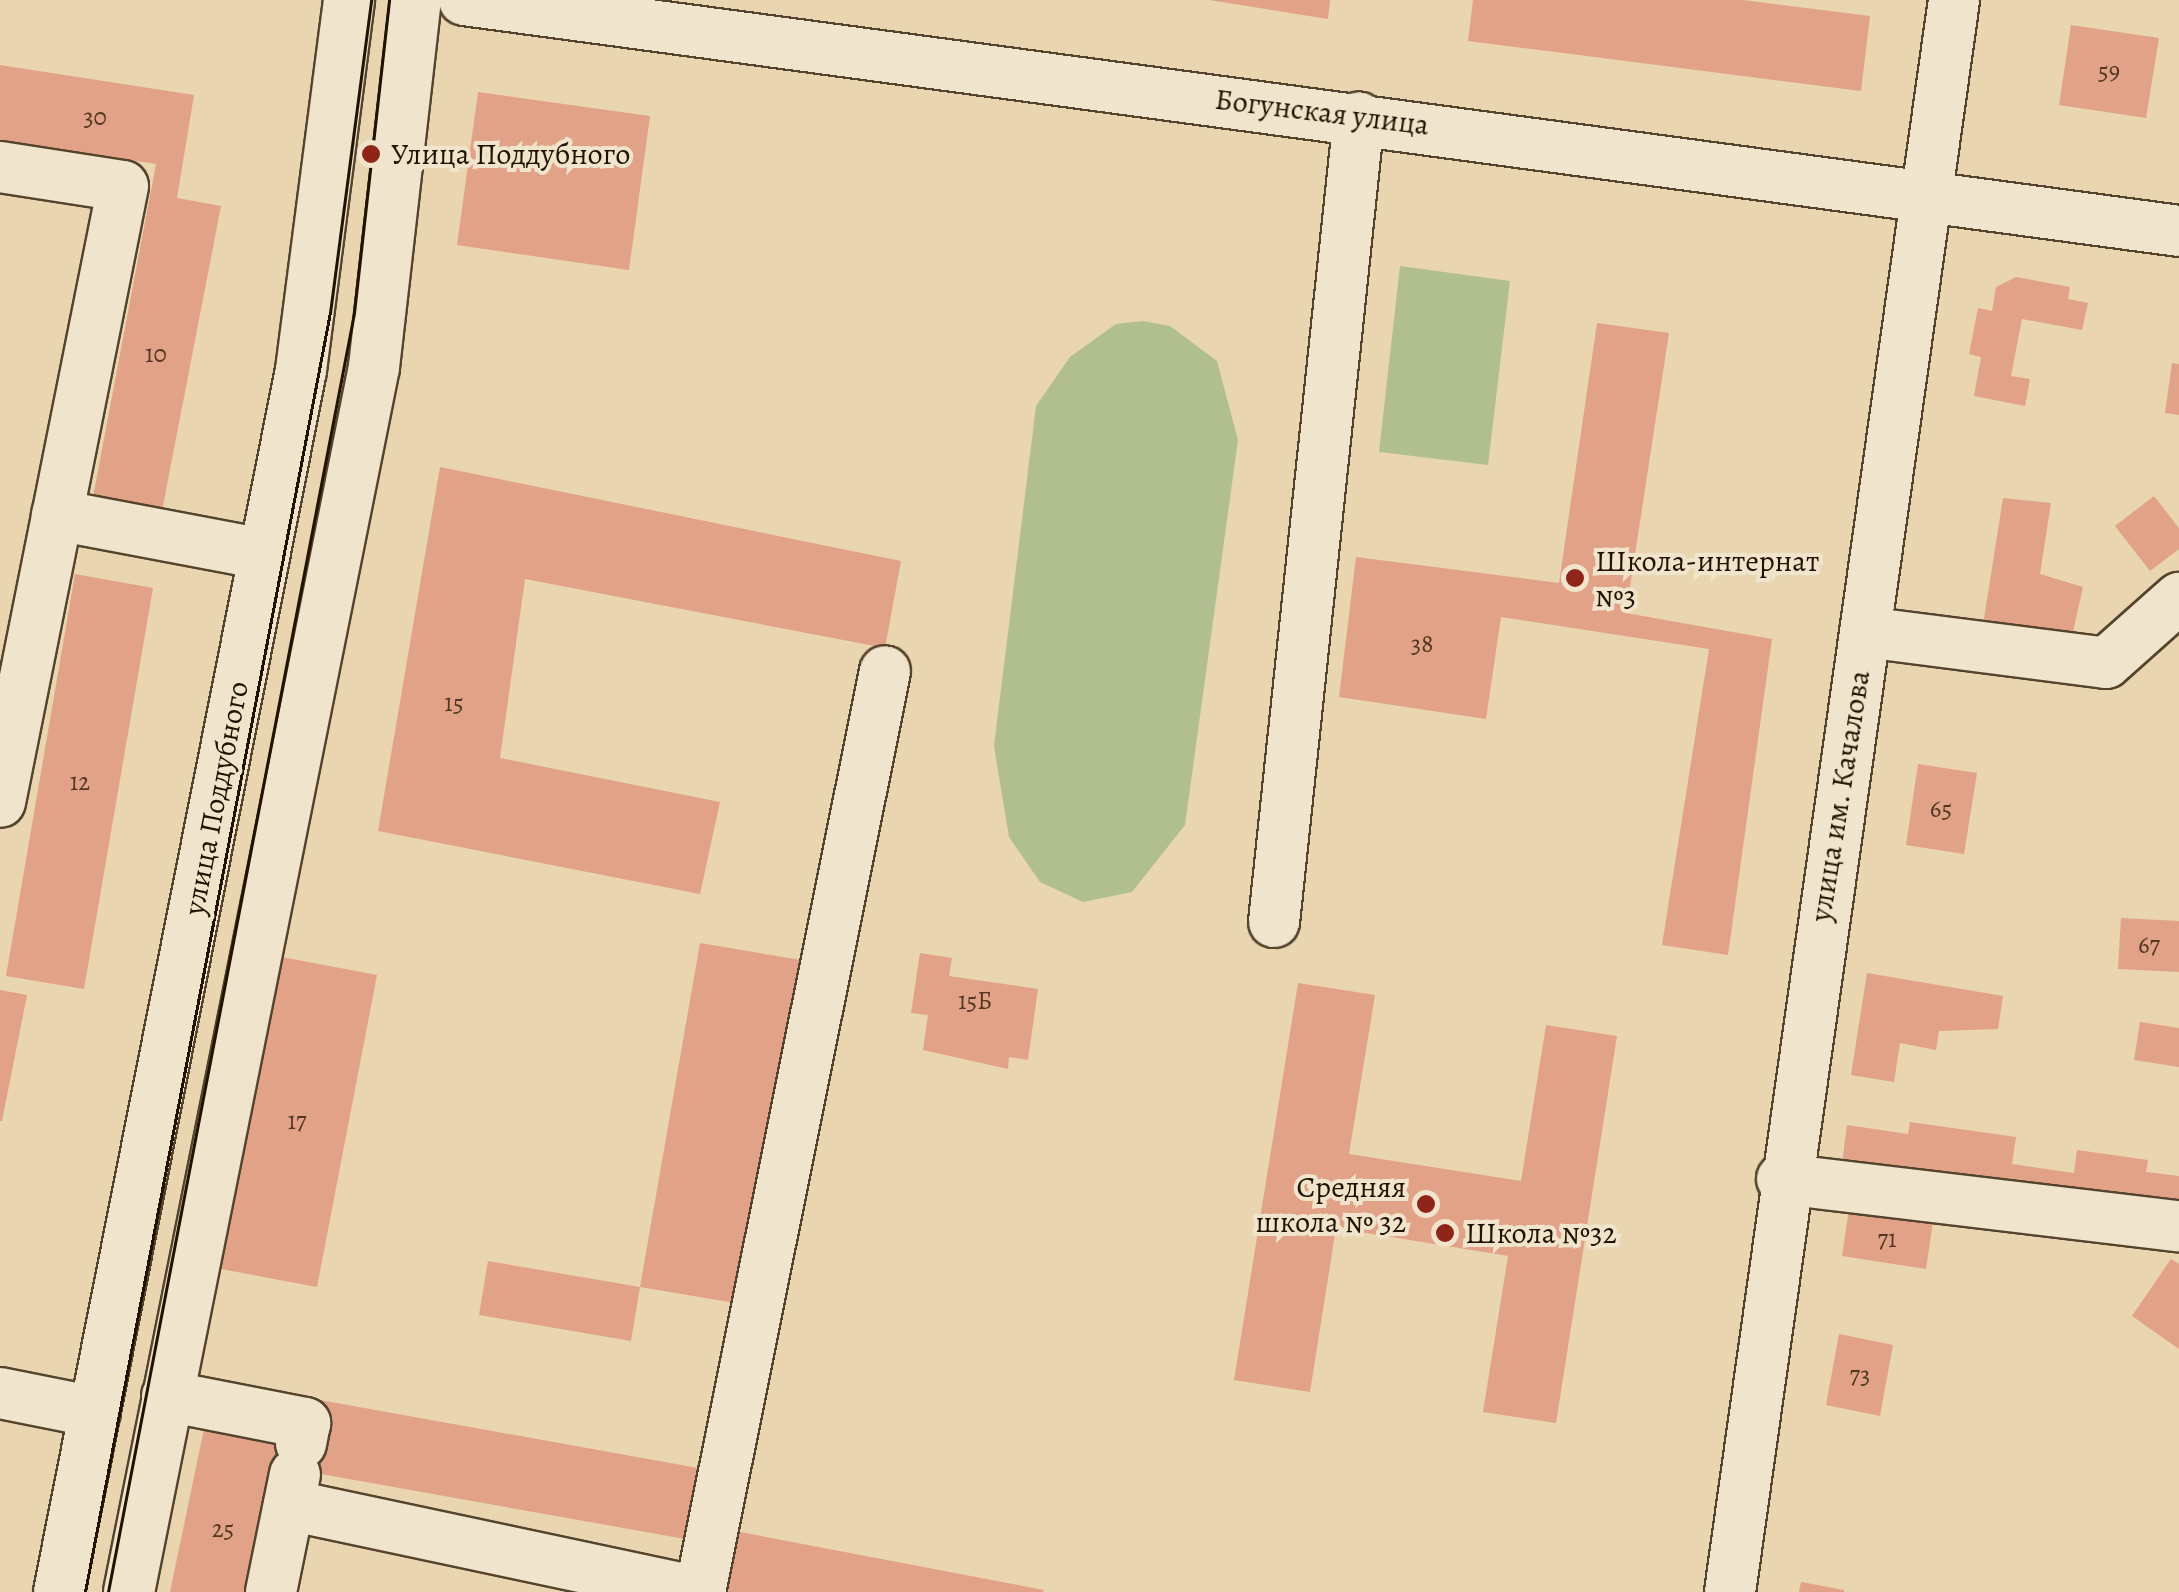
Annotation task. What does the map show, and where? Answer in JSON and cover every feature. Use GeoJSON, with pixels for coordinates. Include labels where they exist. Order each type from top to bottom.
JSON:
{"type":"FeatureCollection","features":[{"type":"Feature","properties":{"kind":"street","name":"улица Поддубного"},"geometry":{"type":"LineString","coordinates":[[59,1592],[300,370],[350,0]]}},
{"type":"Feature","properties":{"kind":"street"},"geometry":{"type":"LineString","coordinates":[[129,1592],[374,368],[416,0]]}},
{"type":"Feature","properties":{"kind":"street","name":"Богунская улица"},"geometry":{"type":"LineString","coordinates":[[464,0],[1925,191],[2179,231]]}},
{"type":"Feature","properties":{"kind":"street","name":"улица им. Качалова"},"geometry":{"type":"LineString","coordinates":[[1730,1592],[1782,1180],[1865,632],[1954,0]]}},
{"type":"Feature","properties":{"kind":"street"},"geometry":{"type":"LineString","coordinates":[[1274,922],[1359,117]]}},
{"type":"Feature","properties":{"kind":"street"},"geometry":{"type":"LineString","coordinates":[[0,167],[123,186],[57,515],[8,720],[0,802]]}},
{"type":"Feature","properties":{"kind":"street"},"geometry":{"type":"LineString","coordinates":[[57,515],[264,554]]}},
{"type":"Feature","properties":{"kind":"street"},"geometry":{"type":"LineString","coordinates":[[1865,632],[2106,663],[2179,598]]}},
{"type":"Feature","properties":{"kind":"street"},"geometry":{"type":"LineString","coordinates":[[295,1473],[700,1590],[885,671]]}},
{"type":"Feature","properties":{"kind":"street"},"geometry":{"type":"LineString","coordinates":[[1782,1180],[2179,1226]]}},
{"type":"Feature","properties":{"kind":"street"},"geometry":{"type":"LineString","coordinates":[[0,1393],[95,1412]]}},
{"type":"Feature","properties":{"kind":"street"},"geometry":{"type":"LineString","coordinates":[[167,1396],[305,1423],[271,1592]]}},
{"type":"Feature","properties":{"kind":"green space"},"geometry":{"type":"Polygon","coordinates":[[[1400,266],[1510,281],[1488,465],[1379,452],[1400,266]]]}},
{"type":"Feature","properties":{"kind":"green space"},"geometry":{"type":"Polygon","coordinates":[[[1143,321],[1170,326],[1217,361],[1238,440],[1185,825],[1132,892],[1083,902],[1040,882],[1009,837],[994,746],[1036,406],[1070,357],[1116,324],[1143,321]]]}},
{"type":"Feature","properties":{"kind":"building"},"geometry":{"type":"Polygon","coordinates":[[[1209,0],[1330,0],[1328,19],[1209,0]]]}},
{"type":"Feature","properties":{"kind":"building"},"geometry":{"type":"Polygon","coordinates":[[[1473,0],[1743,0],[1870,16],[1861,91],[1468,41],[1473,0]]]}},
{"type":"Feature","properties":{"kind":"building"},"geometry":{"type":"Polygon","coordinates":[[[2071,25],[2159,38],[2146,118],[2059,105],[2071,25]]]}},
{"type":"Feature","properties":{"kind":"building"},"geometry":{"type":"Polygon","coordinates":[[[0,65],[194,95],[177,198],[221,206],[161,516],[92,502],[156,164],[0,140],[0,65]]]}},
{"type":"Feature","properties":{"kind":"building"},"geometry":{"type":"Polygon","coordinates":[[[478,92],[650,116],[629,270],[457,245],[478,92]]]}},
{"type":"Feature","properties":{"kind":"building"},"geometry":{"type":"Polygon","coordinates":[[[2016,277],[2070,287],[2068,299],[2088,303],[2082,330],[2022,319],[2011,376],[2030,379],[2025,406],[1974,396],[1981,357],[1969,354],[1978,308],[1992,311],[1996,287],[2016,277]]]}},
{"type":"Feature","properties":{"kind":"building"},"geometry":{"type":"Polygon","coordinates":[[[1597,323],[1669,333],[1626,613],[1772,639],[1728,955],[1662,945],[1709,649],[1501,617],[1486,719],[1339,697],[1356,557],[1559,583],[1597,323]]]}},
{"type":"Feature","properties":{"kind":"building"},"geometry":{"type":"Polygon","coordinates":[[[2172,363],[2179,364],[2179,415],[2165,413],[2172,363]]]}},
{"type":"Feature","properties":{"kind":"building"},"geometry":{"type":"Polygon","coordinates":[[[440,467],[901,561],[885,648],[525,579],[500,758],[720,802],[700,894],[378,831],[440,467]]]}},
{"type":"Feature","properties":{"kind":"building"},"geometry":{"type":"Polygon","coordinates":[[[2154,496],[2179,528],[2179,549],[2150,571],[2115,526],[2154,496]]]}},
{"type":"Feature","properties":{"kind":"building"},"geometry":{"type":"Polygon","coordinates":[[[2003,498],[2051,503],[2040,574],[2083,587],[2071,641],[1983,625],[2003,498]]]}},
{"type":"Feature","properties":{"kind":"building"},"geometry":{"type":"Polygon","coordinates":[[[75,574],[153,588],[84,989],[6,976],[75,574]]]}},
{"type":"Feature","properties":{"kind":"building"},"geometry":{"type":"Polygon","coordinates":[[[1918,764],[1977,773],[1964,854],[1906,845],[1918,764]]]}},
{"type":"Feature","properties":{"kind":"building"},"geometry":{"type":"Polygon","coordinates":[[[2121,918],[2179,921],[2179,972],[2118,969],[2121,918]]]}},
{"type":"Feature","properties":{"kind":"building"},"geometry":{"type":"Polygon","coordinates":[[[700,943],[801,960],[741,1304],[640,1287],[700,943]]]}},
{"type":"Feature","properties":{"kind":"building"},"geometry":{"type":"Polygon","coordinates":[[[920,953],[952,958],[949,976],[1038,989],[1028,1060],[1009,1057],[1008,1069],[923,1050],[928,1015],[911,1013],[920,953]]]}},
{"type":"Feature","properties":{"kind":"building"},"geometry":{"type":"Polygon","coordinates":[[[276,956],[377,975],[317,1287],[216,1268],[276,956]]]}},
{"type":"Feature","properties":{"kind":"building"},"geometry":{"type":"Polygon","coordinates":[[[1867,973],[2003,996],[1998,1029],[1939,1031],[1936,1050],[1900,1043],[1894,1082],[1851,1075],[1867,973]]]}},
{"type":"Feature","properties":{"kind":"building","name":"Средняя школа № 32"},"geometry":{"type":"Polygon","coordinates":[[[1298,983],[1375,995],[1349,1154],[1521,1181],[1546,1025],[1617,1036],[1556,1423],[1483,1412],[1508,1256],[1336,1228],[1310,1392],[1234,1380],[1298,983]]]}},
{"type":"Feature","properties":{"kind":"building"},"geometry":{"type":"Polygon","coordinates":[[[0,990],[27,995],[2,1121],[0,1121],[0,990]]]}},
{"type":"Feature","properties":{"kind":"building"},"geometry":{"type":"Polygon","coordinates":[[[2140,1022],[2179,1028],[2179,1067],[2134,1060],[2140,1022]]]}},
{"type":"Feature","properties":{"kind":"building"},"geometry":{"type":"Polygon","coordinates":[[[1910,1122],[2016,1137],[2012,1164],[2074,1173],[2077,1150],[2148,1160],[2146,1172],[2179,1176],[2179,1210],[1841,1171],[1847,1125],[1908,1134],[1910,1122]]]}},
{"type":"Feature","properties":{"kind":"building"},"geometry":{"type":"Polygon","coordinates":[[[1849,1209],[1933,1221],[1926,1269],[1842,1256],[1849,1209]]]}},
{"type":"Feature","properties":{"kind":"building"},"geometry":{"type":"Polygon","coordinates":[[[2171,1259],[2179,1264],[2179,1349],[2132,1316],[2171,1259]]]}},
{"type":"Feature","properties":{"kind":"building"},"geometry":{"type":"Polygon","coordinates":[[[488,1261],[640,1287],[631,1341],[479,1315],[488,1261]]]}},
{"type":"Feature","properties":{"kind":"building"},"geometry":{"type":"Polygon","coordinates":[[[1839,1334],[1893,1345],[1880,1416],[1826,1405],[1839,1334]]]}},
{"type":"Feature","properties":{"kind":"building"},"geometry":{"type":"Polygon","coordinates":[[[320,1400],[709,1470],[696,1541],[276,1466],[250,1592],[170,1592],[205,1424],[311,1445],[320,1400]]]}},
{"type":"Feature","properties":{"kind":"building"},"geometry":{"type":"Polygon","coordinates":[[[735,1531],[1044,1590],[723,1592],[735,1531]]]}},
{"type":"Feature","properties":{"kind":"building"},"geometry":{"type":"Polygon","coordinates":[[[1801,1582],[1844,1590],[1844,1592],[1799,1592],[1801,1582]]]}},
{"type":"Feature","properties":{"kind":"tram line"},"geometry":{"type":"LineString","coordinates":[[85,1592],[330,313],[371,0]]}},
{"type":"Feature","properties":{"kind":"tram line"},"geometry":{"type":"LineString","coordinates":[[108,1592],[354,313],[389,0]]}},
{"type":"Feature","properties":{"kind":"place","name":"Улица Поддубного"},"geometry":{"type":"Point","coordinates":[371,154]}},
{"type":"Feature","properties":{"kind":"place","name":"Школа-интернат №3"},"geometry":{"type":"Point","coordinates":[1575,578]}},
{"type":"Feature","properties":{"kind":"place","name":"Средняя школа № 32"},"geometry":{"type":"Point","coordinates":[1426,1204]}},
{"type":"Feature","properties":{"kind":"place","name":"Школа №32"},"geometry":{"type":"Point","coordinates":[1445,1233]}}]}
